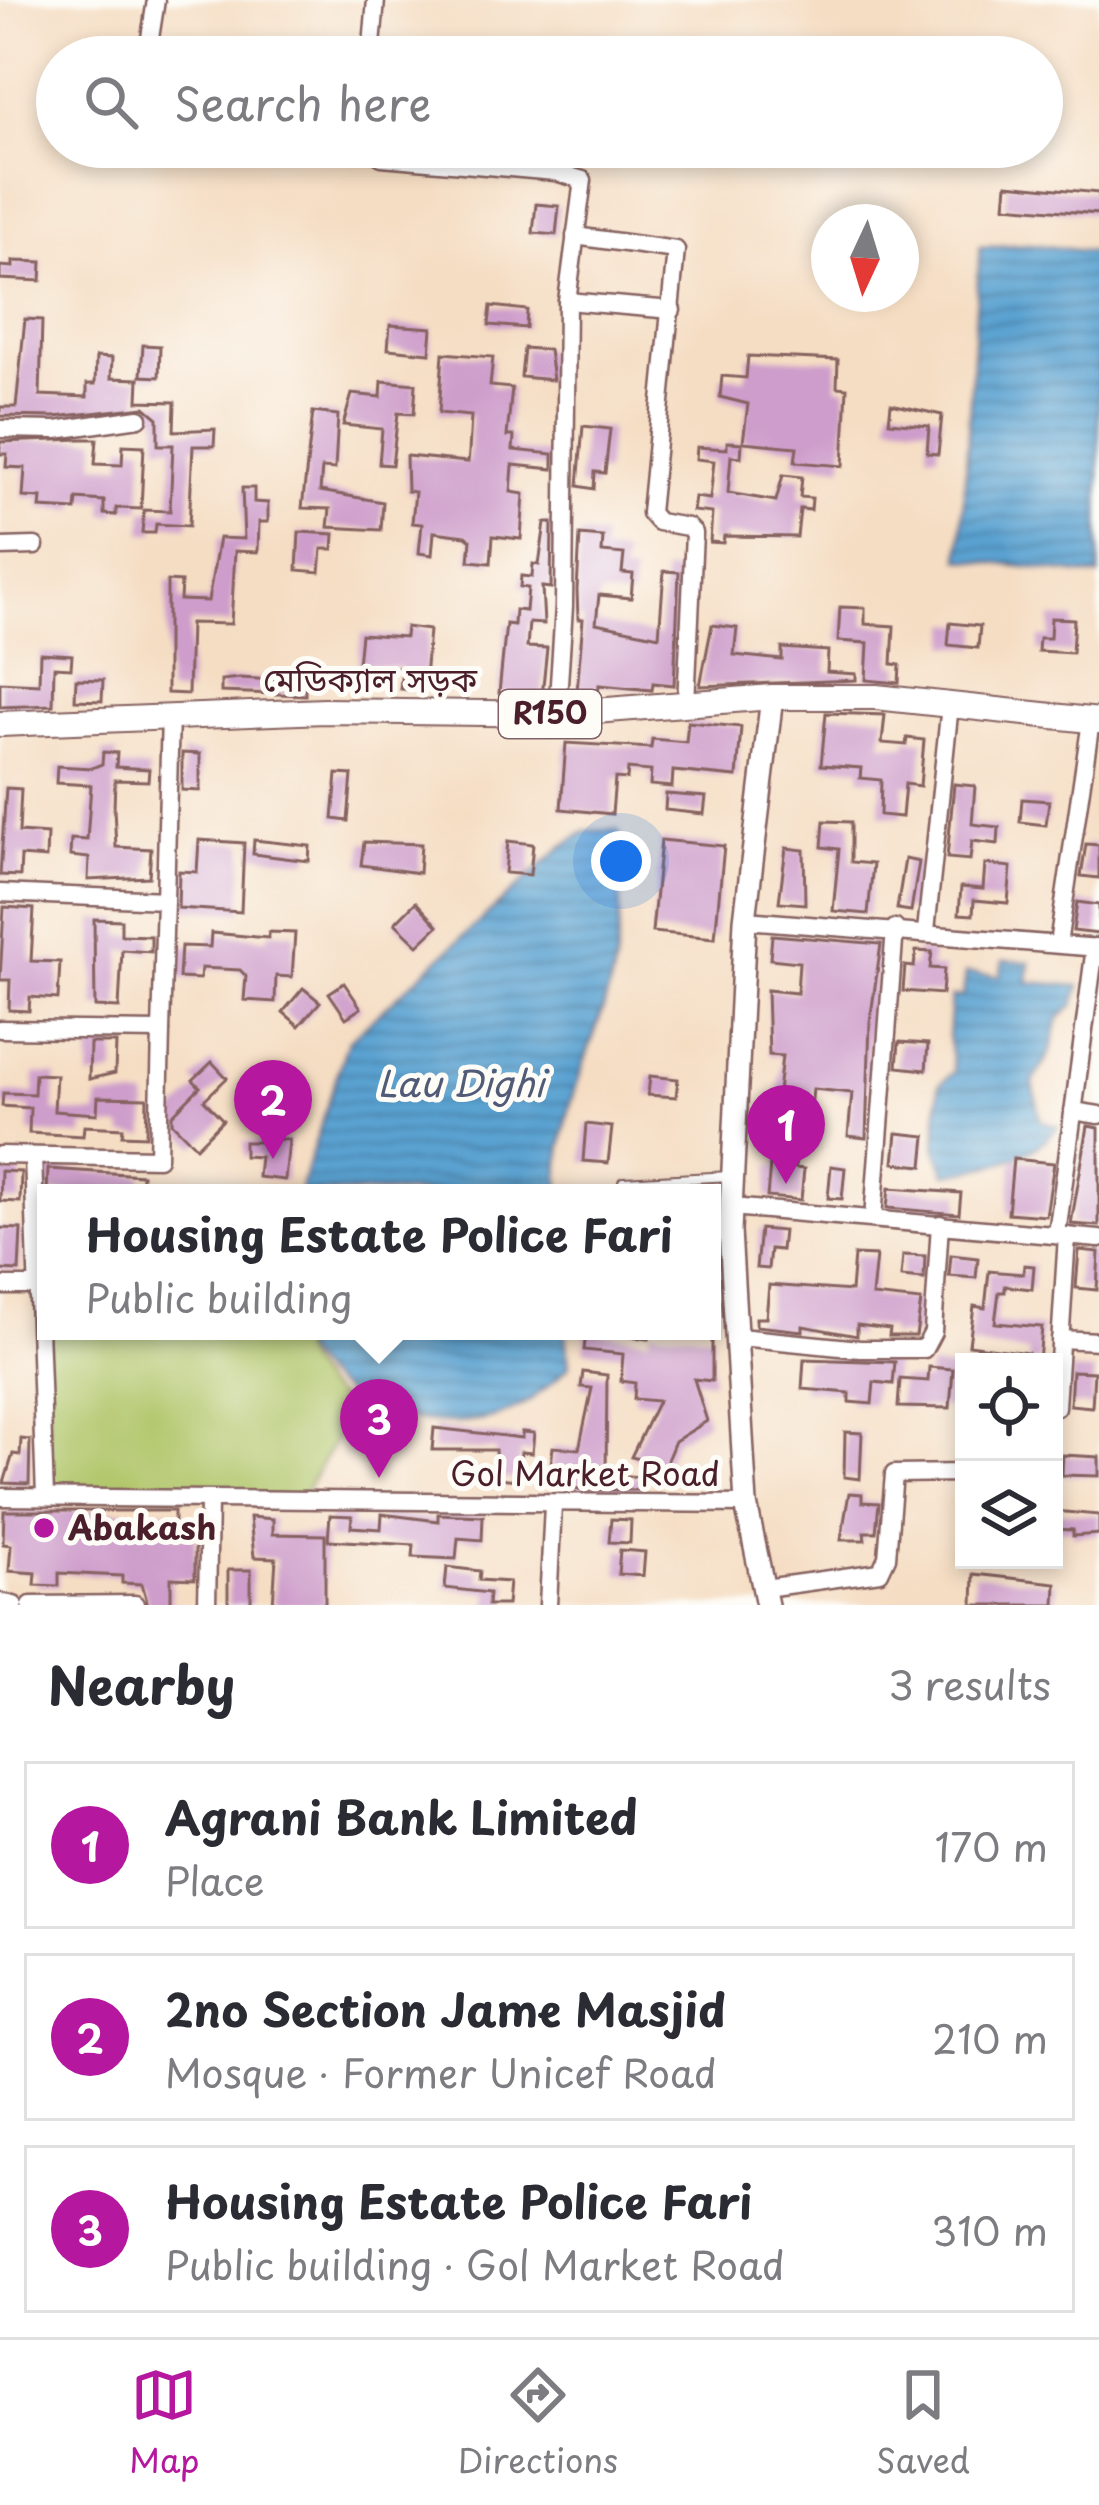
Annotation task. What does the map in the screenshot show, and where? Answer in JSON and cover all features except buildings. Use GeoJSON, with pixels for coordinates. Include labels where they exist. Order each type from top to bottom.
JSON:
{"type":"FeatureCollection","features":[{"type":"Feature","properties":{"kind":"main road","name":"মেডিক্যাল সড়ক"},"geometry":{"type":"LineString","coordinates":[[0,724],[170,715],[557,714],[772,697],[876,697],[1095,721]]}},
{"type":"Feature","properties":{"kind":"main road"},"geometry":{"type":"LineString","coordinates":[[766,1597],[746,1504],[731,1207],[746,920],[772,697]]}},
{"type":"Feature","properties":{"kind":"street"},"geometry":{"type":"LineString","coordinates":[[150,36],[156,0]]}},
{"type":"Feature","properties":{"kind":"street"},"geometry":{"type":"LineString","coordinates":[[373,36],[376,0]]}},
{"type":"Feature","properties":{"kind":"street"},"geometry":{"type":"LineString","coordinates":[[497,168],[580,176],[584,186],[567,302],[564,607],[557,714]]}},
{"type":"Feature","properties":{"kind":"street"},"geometry":{"type":"LineString","coordinates":[[575,236],[674,247],[672,310],[650,513],[658,522],[688,527],[694,533],[686,704]]}},
{"type":"Feature","properties":{"kind":"street"},"geometry":{"type":"LineString","coordinates":[[567,302],[672,310]]}},
{"type":"Feature","properties":{"kind":"street"},"geometry":{"type":"LineString","coordinates":[[0,429],[56,430],[139,418]]}},
{"type":"Feature","properties":{"kind":"street"},"geometry":{"type":"LineString","coordinates":[[0,547],[35,546]]}},
{"type":"Feature","properties":{"kind":"street"},"geometry":{"type":"LineString","coordinates":[[926,931],[950,705]]}},
{"type":"Feature","properties":{"kind":"street"},"geometry":{"type":"LineString","coordinates":[[0,1155],[158,1158],[170,715]]}},
{"type":"Feature","properties":{"kind":"street"},"geometry":{"type":"LineString","coordinates":[[1058,944],[1095,721]]}},
{"type":"Feature","properties":{"kind":"street"},"geometry":{"type":"LineString","coordinates":[[0,893],[165,900]]}},
{"type":"Feature","properties":{"kind":"street"},"geometry":{"type":"LineString","coordinates":[[746,920],[895,928],[1097,948],[1073,1111],[1062,1235],[1059,1353]]}},
{"type":"Feature","properties":{"kind":"street"},"geometry":{"type":"LineString","coordinates":[[873,1219],[895,928]]}},
{"type":"Feature","properties":{"kind":"street"},"geometry":{"type":"LineString","coordinates":[[0,1029],[161,1031]]}},
{"type":"Feature","properties":{"kind":"street"},"geometry":{"type":"LineString","coordinates":[[1073,1111],[1099,1114]]}},
{"type":"Feature","properties":{"kind":"street"},"geometry":{"type":"LineString","coordinates":[[34,1156],[37,1216]]}},
{"type":"Feature","properties":{"kind":"street"},"geometry":{"type":"LineString","coordinates":[[731,1207],[1099,1238]]}},
{"type":"Feature","properties":{"kind":"street"},"geometry":{"type":"LineString","coordinates":[[739,1337],[860,1349],[924,1349],[933,1332],[940,1224]]}},
{"type":"Feature","properties":{"kind":"street"},"geometry":{"type":"LineString","coordinates":[[0,1286],[37,1276]]}},
{"type":"Feature","properties":{"kind":"street"},"geometry":{"type":"LineString","coordinates":[[1060,1339],[1099,1341]]}},
{"type":"Feature","properties":{"kind":"street"},"geometry":{"type":"LineString","coordinates":[[41,1340],[45,1497]]}},
{"type":"Feature","properties":{"kind":"street"},"geometry":{"type":"LineString","coordinates":[[766,1597],[880,1572],[887,1557],[894,1474],[955,1473]]}},
{"type":"Feature","properties":{"kind":"street","name":"Gol Market Road"},"geometry":{"type":"LineString","coordinates":[[0,1497],[208,1503],[746,1504]]}},
{"type":"Feature","properties":{"kind":"street"},"geometry":{"type":"LineString","coordinates":[[207,1605],[208,1503]]}},
{"type":"Feature","properties":{"kind":"street"},"geometry":{"type":"LineString","coordinates":[[548,1605],[553,1505]]}},
{"type":"Feature","properties":{"kind":"street"},"geometry":{"type":"LineString","coordinates":[[0,1602],[14,1605]]}},
{"type":"Feature","properties":{"kind":"street"},"geometry":{"type":"LineString","coordinates":[[31,1605],[135,1604]]}},
{"type":"Feature","properties":{"kind":"lane"},"geometry":{"type":"LineString","coordinates":[[622,1182],[732,1176]]}},
{"type":"Feature","properties":{"kind":"green space"},"geometry":{"type":"Polygon","coordinates":[[[45,1340],[296,1340],[312,1372],[356,1418],[337,1437],[302,1497],[49,1494],[45,1340]]]}},
{"type":"Feature","properties":{"kind":"water"},"geometry":{"type":"Polygon","coordinates":[[[1030,244],[1099,253],[1099,576],[960,559],[980,247],[1030,244]]]}},
{"type":"Feature","properties":{"kind":"water","name":"Lau Dighi"},"geometry":{"type":"Polygon","coordinates":[[[617,830],[624,842],[616,953],[568,1114],[560,1184],[302,1184],[348,1041],[562,847],[586,831],[617,830]]]}},
{"type":"Feature","properties":{"kind":"water"},"geometry":{"type":"Polygon","coordinates":[[[1003,961],[1030,962],[1028,982],[1080,986],[1073,1006],[1059,1018],[1052,1048],[1033,1083],[1041,1121],[1058,1127],[1021,1155],[946,1174],[936,1149],[939,1085],[954,1072],[948,1036],[951,997],[963,996],[966,973],[1000,976],[1003,961]]]}},
{"type":"Feature","properties":{"kind":"water"},"geometry":{"type":"Polygon","coordinates":[[[299,1340],[567,1340],[569,1366],[514,1410],[492,1418],[435,1422],[376,1409],[325,1378],[299,1340]]]}},
{"type":"Feature","properties":{"kind":"place","name":"2no Section Jame Masjid"},"geometry":{"type":"Point","coordinates":[273,1159]}},
{"type":"Feature","properties":{"kind":"place","name":"Agrani Bank Limited"},"geometry":{"type":"Point","coordinates":[786,1184]}},
{"type":"Feature","properties":{"kind":"place","name":"Housing Estate Police Fari"},"geometry":{"type":"Point","coordinates":[379,1478]}},
{"type":"Feature","properties":{"kind":"place","name":"Abakash"},"geometry":{"type":"Point","coordinates":[44,1528]}}]}
